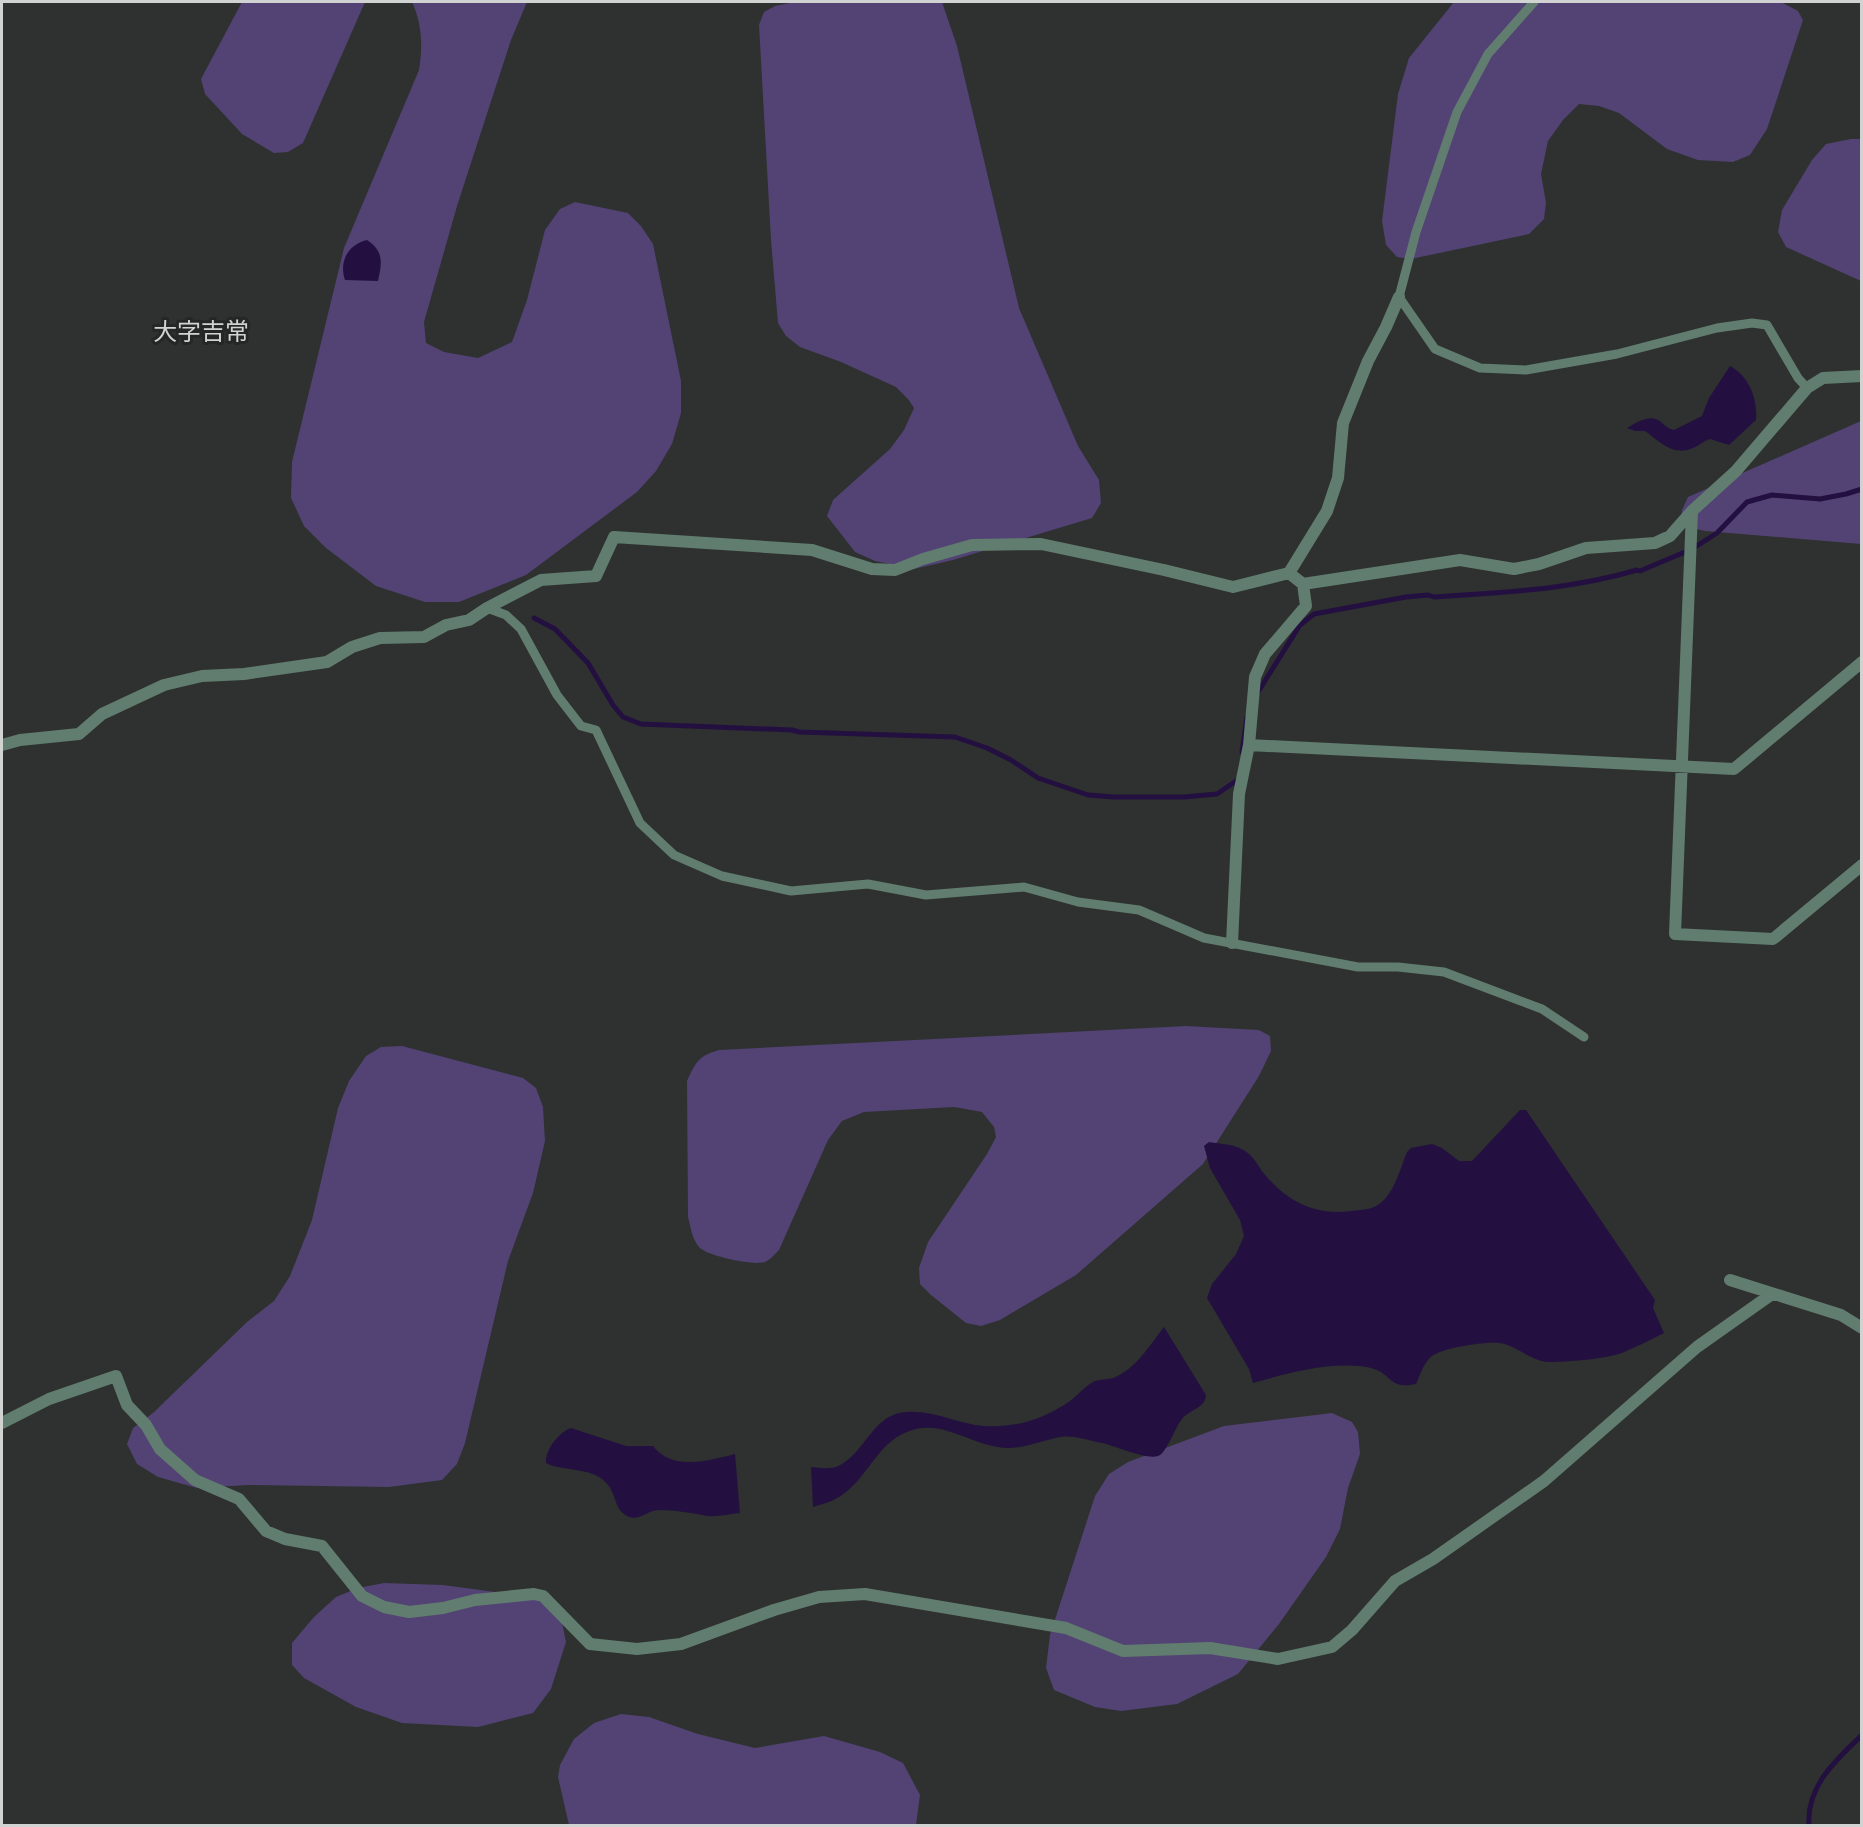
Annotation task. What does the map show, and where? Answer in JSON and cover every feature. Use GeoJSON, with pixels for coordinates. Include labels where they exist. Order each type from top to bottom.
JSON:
{"type":"FeatureCollection","features":[{"type":"Feature","properties":{"kind":"street"},"geometry":{"type":"LineString","coordinates":[[2,745],[20,740],[79,734],[102,714],[164,686],[202,676],[244,674],[327,662],[352,647],[380,638],[424,637],[446,625],[469,620],[487,608],[542,580],[596,576],[614,537],[812,550],[872,569],[895,570],[923,559],[972,545],[1041,544],[1233,587],[1289,573],[1327,511],[1338,478],[1343,423],[1368,362],[1399,297]]}},
{"type":"Feature","properties":{"kind":"street"},"geometry":{"type":"LineString","coordinates":[[1303,584],[1460,560],[1514,569],[1539,564],[1586,548],[1655,543],[1670,536],[1692,511],[1736,471],[1807,388],[1823,378],[1862,376]]}},
{"type":"Feature","properties":{"kind":"street"},"geometry":{"type":"LineString","coordinates":[[1692,511],[1675,934],[1773,939],[1862,865]]}},
{"type":"Feature","properties":{"kind":"street"},"geometry":{"type":"LineString","coordinates":[[1232,943],[1239,794],[1249,744],[1255,677],[1265,654],[1306,606],[1303,584],[1289,573]]}},
{"type":"Feature","properties":{"kind":"street"},"geometry":{"type":"LineString","coordinates":[[1249,744],[1734,769],[1862,662]]}},
{"type":"Feature","properties":{"kind":"street"},"geometry":{"type":"LineString","coordinates":[[1730,1280],[1841,1315],[1862,1328]]}},
{"type":"Feature","properties":{"kind":"street"},"geometry":{"type":"LineString","coordinates":[[2,1423],[49,1399],[116,1376],[128,1405],[146,1425],[160,1449],[186,1473],[195,1480],[239,1499],[266,1532],[285,1539],[322,1546],[362,1596],[384,1607],[409,1612],[443,1608],[475,1600],[534,1594],[543,1596],[590,1644],[637,1648],[681,1644],[774,1610],[819,1597],[865,1594],[1066,1628],[1123,1651],[1210,1647],[1278,1659],[1332,1647],[1353,1630],[1395,1581],[1433,1559],[1544,1481],[1697,1347],[1772,1294]]}},
{"type":"Feature","properties":{"kind":"lane"},"geometry":{"type":"LineString","coordinates":[[1533,2],[1488,54],[1457,112],[1416,232],[1399,297],[1435,350],[1480,368],[1526,370],[1617,354],[1717,328],[1752,323],[1767,325],[1798,378],[1807,388]]}},
{"type":"Feature","properties":{"kind":"lane"},"geometry":{"type":"LineString","coordinates":[[487,608],[507,615],[521,629],[557,695],[581,726],[596,730],[640,823],[674,855],[722,876],[791,891],[868,884],[926,895],[1024,887],[1078,902],[1139,910],[1204,938],[1358,967],[1398,967],[1444,972],[1542,1009],[1584,1037]]}},
{"type":"Feature","properties":{"kind":"shaded area"},"geometry":{"type":"Polygon","coordinates":[[[242,2],[365,2],[303,143],[288,152],[274,153],[242,134],[205,94],[201,79],[242,2]]]}},
{"type":"Feature","properties":{"kind":"shaded area"},"geometry":{"type":"Polygon","coordinates":[[[412,2],[527,2],[511,40],[457,206],[424,322],[426,343],[444,352],[478,358],[512,342],[527,300],[545,230],[560,209],[575,202],[628,213],[641,226],[653,244],[681,381],[681,413],[672,444],[656,471],[637,492],[526,575],[459,602],[425,602],[376,586],[326,548],[304,526],[291,498],[292,462],[344,248],[419,70],[421,35],[412,2]]]}},
{"type":"Feature","properties":{"kind":"shaded area"},"geometry":{"type":"Polygon","coordinates":[[[795,2],[942,2],[957,46],[1019,308],[1078,446],[1099,480],[1101,503],[1092,518],[953,560],[914,569],[875,561],[855,552],[827,516],[833,500],[890,449],[904,430],[914,408],[896,387],[841,362],[800,347],[786,336],[778,323],[759,25],[764,12],[775,6],[795,2]]]}},
{"type":"Feature","properties":{"kind":"shaded area"},"geometry":{"type":"Polygon","coordinates":[[[1454,2],[1781,2],[1798,11],[1803,20],[1767,129],[1750,155],[1733,162],[1698,160],[1667,149],[1619,113],[1599,106],[1579,104],[1563,120],[1548,141],[1541,174],[1546,203],[1544,219],[1529,234],[1411,259],[1397,257],[1386,245],[1382,221],[1398,94],[1409,58],[1454,2]]]}},
{"type":"Feature","properties":{"kind":"shaded area"},"geometry":{"type":"Polygon","coordinates":[[[1861,139],[1861,281],[1786,247],[1778,232],[1782,210],[1812,160],[1826,144],[1861,139]]]}},
{"type":"Feature","properties":{"kind":"shaded area"},"geometry":{"type":"Polygon","coordinates":[[[367,240],[379,253],[378,281],[345,280],[343,267],[346,255],[354,246],[367,240]]]}},
{"type":"Feature","properties":{"kind":"shaded area"},"geometry":{"type":"Polygon","coordinates":[[[1730,366],[1737,370],[1751,389],[1754,396],[1756,420],[1729,445],[1710,439],[1693,448],[1679,451],[1667,447],[1645,431],[1627,428],[1644,419],[1653,418],[1674,430],[1702,416],[1709,398],[1730,366]]]}},
{"type":"Feature","properties":{"kind":"shaded area"},"geometry":{"type":"Polygon","coordinates":[[[1861,421],[1861,544],[1705,531],[1692,528],[1681,521],[1682,510],[1688,497],[1861,421]]]}},
{"type":"Feature","properties":{"kind":"shaded area"},"geometry":{"type":"Polygon","coordinates":[[[1186,1026],[1259,1030],[1270,1036],[1271,1051],[1259,1076],[1203,1164],[1076,1275],[1000,1320],[981,1326],[966,1323],[920,1284],[919,1268],[928,1242],[996,1137],[994,1127],[982,1112],[954,1107],[864,1112],[842,1121],[828,1140],[779,1250],[765,1262],[742,1261],[712,1254],[700,1248],[693,1238],[688,1217],[687,1081],[698,1061],[712,1052],[1186,1026]]]}},
{"type":"Feature","properties":{"kind":"shaded area"},"geometry":{"type":"Polygon","coordinates":[[[402,1046],[523,1078],[536,1088],[543,1107],[545,1141],[533,1193],[508,1261],[465,1443],[457,1464],[442,1480],[389,1487],[248,1485],[197,1488],[158,1477],[137,1464],[127,1444],[133,1428],[153,1413],[247,1322],[274,1301],[290,1276],[312,1220],[338,1108],[349,1081],[366,1056],[381,1047],[402,1046]]]}},
{"type":"Feature","properties":{"kind":"shaded area"},"geometry":{"type":"Polygon","coordinates":[[[1520,1110],[1526,1110],[1655,1300],[1653,1308],[1664,1333],[1615,1355],[1566,1361],[1543,1361],[1506,1344],[1484,1343],[1464,1346],[1445,1350],[1432,1356],[1424,1365],[1416,1384],[1400,1385],[1378,1370],[1357,1366],[1311,1369],[1253,1383],[1249,1369],[1207,1298],[1212,1284],[1236,1254],[1244,1236],[1240,1220],[1210,1168],[1204,1146],[1209,1142],[1245,1151],[1275,1185],[1304,1205],[1326,1211],[1363,1210],[1381,1203],[1391,1191],[1407,1152],[1411,1148],[1432,1144],[1442,1148],[1459,1161],[1472,1161],[1520,1110]]]}},
{"type":"Feature","properties":{"kind":"shaded area"},"geometry":{"type":"Polygon","coordinates":[[[1164,1327],[1206,1395],[1200,1406],[1182,1419],[1165,1450],[1158,1456],[1139,1454],[1071,1437],[1008,1448],[985,1444],[939,1429],[916,1429],[892,1440],[852,1487],[842,1495],[813,1507],[811,1467],[839,1466],[850,1458],[875,1428],[890,1416],[899,1413],[921,1412],[984,1426],[1029,1421],[1050,1413],[1070,1401],[1095,1381],[1113,1378],[1129,1369],[1164,1327]]]}},
{"type":"Feature","properties":{"kind":"shaded area"},"geometry":{"type":"Polygon","coordinates":[[[1332,1413],[1352,1422],[1358,1432],[1360,1454],[1348,1488],[1340,1529],[1326,1557],[1279,1624],[1238,1674],[1177,1704],[1121,1711],[1095,1707],[1054,1690],[1046,1668],[1050,1635],[1095,1496],[1109,1474],[1128,1462],[1224,1426],[1332,1413]]]}},
{"type":"Feature","properties":{"kind":"shaded area"},"geometry":{"type":"Polygon","coordinates":[[[571,1428],[626,1446],[653,1446],[670,1459],[680,1461],[702,1461],[735,1454],[740,1513],[712,1516],[658,1510],[633,1518],[629,1517],[620,1510],[608,1484],[602,1479],[589,1473],[546,1463],[554,1442],[562,1433],[571,1428]]]}},
{"type":"Feature","properties":{"kind":"shaded area"},"geometry":{"type":"Polygon","coordinates":[[[384,1583],[443,1585],[548,1599],[559,1608],[566,1642],[551,1689],[533,1713],[478,1727],[402,1723],[356,1707],[304,1678],[292,1665],[292,1643],[314,1617],[336,1597],[358,1588],[384,1583]]]}},
{"type":"Feature","properties":{"kind":"shaded area"},"geometry":{"type":"Polygon","coordinates":[[[621,1714],[649,1717],[698,1734],[755,1748],[824,1736],[880,1752],[903,1763],[920,1795],[916,1825],[569,1825],[558,1777],[560,1765],[574,1739],[594,1723],[621,1714]]]}},
{"type":"Feature","properties":{"kind":"waterway"},"geometry":{"type":"LineString","coordinates":[[1258,692],[1300,625],[1314,614],[1406,597],[1537,589],[1640,571],[1692,549],[1717,533],[1747,502],[1772,495],[1820,499],[1862,489]]}},
{"type":"Feature","properties":{"kind":"waterway"},"geometry":{"type":"LineString","coordinates":[[534,618],[555,629],[588,663],[613,705],[623,717],[641,724],[955,737],[987,748],[1011,760],[1038,778],[1088,795],[1184,797],[1217,794],[1239,779]]}},
{"type":"Feature","properties":{"kind":"waterway"},"geometry":{"type":"LineString","coordinates":[[1242,752],[1247,717]]}},
{"type":"Feature","properties":{"kind":"waterway"},"geometry":{"type":"LineString","coordinates":[[1809,1826],[1812,1798],[1818,1786],[1833,1764],[1862,1735]]}},
{"type":"Feature","properties":{"kind":"district","name":"大字吉常"},"geometry":{"type":"Point","coordinates":[201,331]}}]}
